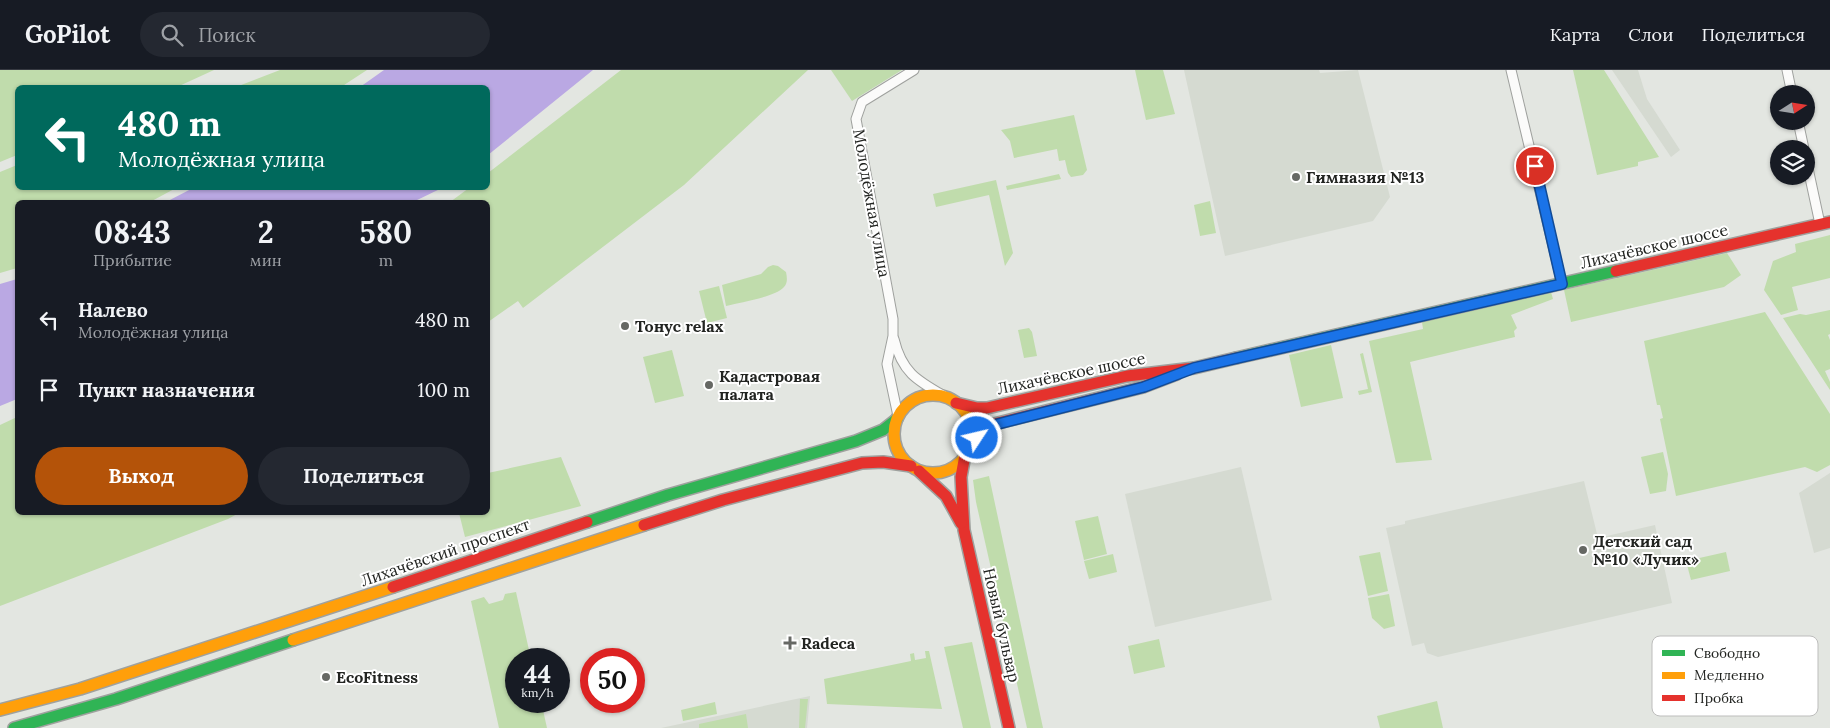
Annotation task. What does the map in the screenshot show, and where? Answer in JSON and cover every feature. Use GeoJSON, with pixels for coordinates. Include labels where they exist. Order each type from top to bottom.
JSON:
{"type":"FeatureCollection","features":[{"type":"Feature","properties":{"kind":"main road","name":"Лихачёвское шоссе"},"geometry":{"type":"LineString","coordinates":[[952,400],[977,408],[987,408],[1126,376],[1194,368],[1825,223]]}},
{"type":"Feature","properties":{"kind":"main road","name":"Лихачёвское шоссе"},"geometry":{"type":"LineString","coordinates":[[967,450],[990,426],[1144,387],[1194,368]]}},
{"type":"Feature","properties":{"kind":"main road","name":"Лихачёвский проспект"},"geometry":{"type":"LineString","coordinates":[[0,710],[80,689],[197,652],[668,495],[856,442],[883,430],[908,403],[915,399],[930,395],[952,400]]}},
{"type":"Feature","properties":{"kind":"main road"},"geometry":{"type":"LineString","coordinates":[[14,728],[125,696],[590,542],[723,500],[794,480],[862,463],[882,462],[934,473],[943,471],[959,462],[967,450],[971,430],[965,413],[952,400]]}},
{"type":"Feature","properties":{"kind":"main road"},"geometry":{"type":"LineString","coordinates":[[897,417],[894,430],[895,444],[903,460],[913,468]]}},
{"type":"Feature","properties":{"kind":"main road","name":"Новый бульвар"},"geometry":{"type":"LineString","coordinates":[[967,450],[961,477],[964,530],[1009,728]]}},
{"type":"Feature","properties":{"kind":"main road","name":"Новый бульвар"},"geometry":{"type":"LineString","coordinates":[[913,468],[927,477],[946,496],[964,530]]}},
{"type":"Feature","properties":{"kind":"street","name":"Молодёжная улица"},"geometry":{"type":"LineString","coordinates":[[897,417],[887,364],[893,336],[893,318],[856,119],[862,102],[914,70]]}},
{"type":"Feature","properties":{"kind":"street"},"geometry":{"type":"LineString","coordinates":[[1511,70],[1562,284]]}},
{"type":"Feature","properties":{"kind":"street"},"geometry":{"type":"LineString","coordinates":[[1787,70],[1790,85]]}},
{"type":"Feature","properties":{"kind":"street"},"geometry":{"type":"LineString","coordinates":[[1814,185],[1825,223]]}},
{"type":"Feature","properties":{"kind":"street","name":"Молодёжная улица"},"geometry":{"type":"LineString","coordinates":[[893,336],[900,359],[909,372],[952,400]]}},
{"type":"Feature","properties":{"kind":"shaded area"},"geometry":{"type":"Polygon","coordinates":[[[384,70],[593,70],[490,153],[490,85],[363,85],[384,70]]]}},
{"type":"Feature","properties":{"kind":"shaded area","name":"Гимназия №13"},"geometry":{"type":"Polygon","coordinates":[[[1184,70],[1319,70],[1320,73],[1358,70],[1390,197],[1373,221],[1225,256],[1184,70]]]}},
{"type":"Feature","properties":{"kind":"shaded area"},"geometry":{"type":"Polygon","coordinates":[[[1612,70],[1638,70],[1647,99],[1680,150],[1671,157],[1612,70]]]}},
{"type":"Feature","properties":{"kind":"shaded area"},"geometry":{"type":"Polygon","coordinates":[[[189,190],[438,190],[417,200],[170,200],[189,190]]]}},
{"type":"Feature","properties":{"kind":"shaded area"},"geometry":{"type":"Polygon","coordinates":[[[15,280],[15,400],[0,406],[0,284],[15,280]]]}},
{"type":"Feature","properties":{"kind":"shaded area"},"geometry":{"type":"Polygon","coordinates":[[[1241,467],[1272,600],[1155,627],[1125,494],[1241,467]]]}},
{"type":"Feature","properties":{"kind":"shaded area"},"geometry":{"type":"Polygon","coordinates":[[[1830,473],[1830,548],[1814,553],[1799,493],[1830,473]]]}},
{"type":"Feature","properties":{"kind":"shaded area"},"geometry":{"type":"Polygon","coordinates":[[[1584,481],[1598,538],[1655,525],[1672,603],[1438,657],[1427,653],[1424,643],[1412,646],[1386,528],[1405,524],[1405,521],[1584,481]]]}},
{"type":"Feature","properties":{"kind":"shaded area"},"geometry":{"type":"Polygon","coordinates":[[[810,696],[807,728],[661,728],[810,696]]]}},
{"type":"Feature","properties":{"kind":"green space"},"geometry":{"type":"Polygon","coordinates":[[[0,70],[214,70],[181,85],[15,85],[15,156],[0,162],[0,70]]]}},
{"type":"Feature","properties":{"kind":"green space"},"geometry":{"type":"Polygon","coordinates":[[[280,70],[367,70],[344,85],[241,85],[280,70]]]}},
{"type":"Feature","properties":{"kind":"green space"},"geometry":{"type":"Polygon","coordinates":[[[621,70],[808,70],[684,185],[523,308],[518,301],[490,321],[490,200],[453,200],[466,190],[490,190],[490,171],[621,70]]]}},
{"type":"Feature","properties":{"kind":"green space"},"geometry":{"type":"Polygon","coordinates":[[[831,70],[902,70],[852,101],[831,70]]]}},
{"type":"Feature","properties":{"kind":"green space"},"geometry":{"type":"Polygon","coordinates":[[[1135,70],[1163,70],[1175,114],[1146,120],[1135,70]]]}},
{"type":"Feature","properties":{"kind":"green space"},"geometry":{"type":"Polygon","coordinates":[[[1573,70],[1604,70],[1659,157],[1638,162],[1638,166],[1597,175],[1573,70]]]}},
{"type":"Feature","properties":{"kind":"green space"},"geometry":{"type":"Polygon","coordinates":[[[1074,115],[1087,170],[1083,175],[1071,177],[1065,160],[1059,161],[1057,149],[1014,158],[1010,141],[1001,130],[1074,115]]]}},
{"type":"Feature","properties":{"kind":"green space"},"geometry":{"type":"Polygon","coordinates":[[[15,166],[15,190],[172,190],[154,200],[15,200],[15,269],[0,273],[0,172],[15,166]]]}},
{"type":"Feature","properties":{"kind":"green space"},"geometry":{"type":"Polygon","coordinates":[[[1059,174],[1061,179],[1007,190],[1006,186],[1059,174]]]}},
{"type":"Feature","properties":{"kind":"green space"},"geometry":{"type":"Polygon","coordinates":[[[996,180],[1013,253],[1005,266],[989,195],[936,207],[933,194],[996,180]]]}},
{"type":"Feature","properties":{"kind":"green space"},"geometry":{"type":"Polygon","coordinates":[[[1210,201],[1216,233],[1200,236],[1194,205],[1210,201]]]}},
{"type":"Feature","properties":{"kind":"green space"},"geometry":{"type":"Polygon","coordinates":[[[1830,235],[1830,278],[1792,287],[1798,310],[1781,315],[1764,290],[1773,261],[1796,252],[1795,244],[1830,235]]]}},
{"type":"Feature","properties":{"kind":"green space"},"geometry":{"type":"Polygon","coordinates":[[[1727,253],[1741,275],[1724,287],[1571,322],[1564,290],[1727,253]]]}},
{"type":"Feature","properties":{"kind":"green space"},"geometry":{"type":"Polygon","coordinates":[[[773,265],[786,272],[787,282],[780,291],[726,306],[722,285],[761,274],[773,265]]]}},
{"type":"Feature","properties":{"kind":"green space"},"geometry":{"type":"Polygon","coordinates":[[[719,286],[727,318],[707,323],[699,291],[719,286]]]}},
{"type":"Feature","properties":{"kind":"green space"},"geometry":{"type":"Polygon","coordinates":[[[1551,292],[1553,299],[1511,315],[1517,328],[1514,331],[1515,337],[1410,362],[1432,460],[1396,463],[1369,341],[1423,329],[1422,322],[1551,292]]]}},
{"type":"Feature","properties":{"kind":"green space"},"geometry":{"type":"Polygon","coordinates":[[[1830,310],[1830,334],[1828,335],[1830,340],[1830,369],[1825,371],[1830,382],[1830,390],[1783,318],[1830,310]]]}},
{"type":"Feature","properties":{"kind":"green space"},"geometry":{"type":"Polygon","coordinates":[[[1765,312],[1830,414],[1830,465],[1817,472],[1805,467],[1676,496],[1660,419],[1663,418],[1660,405],[1657,405],[1644,341],[1765,312]]]}},
{"type":"Feature","properties":{"kind":"green space"},"geometry":{"type":"Polygon","coordinates":[[[1029,328],[1032,332],[1037,356],[1024,358],[1018,330],[1029,328]]]}},
{"type":"Feature","properties":{"kind":"green space"},"geometry":{"type":"Polygon","coordinates":[[[1331,345],[1343,398],[1301,407],[1289,355],[1331,345]]]}},
{"type":"Feature","properties":{"kind":"green space"},"geometry":{"type":"Polygon","coordinates":[[[672,350],[684,396],[655,403],[643,357],[672,350]]]}},
{"type":"Feature","properties":{"kind":"green space"},"geometry":{"type":"Polygon","coordinates":[[[1363,353],[1372,392],[1359,395],[1358,391],[1368,389],[1360,354],[1363,353]]]}},
{"type":"Feature","properties":{"kind":"green space"},"geometry":{"type":"Polygon","coordinates":[[[15,418],[15,515],[235,515],[0,606],[0,425],[15,418]]]}},
{"type":"Feature","properties":{"kind":"green space"},"geometry":{"type":"Polygon","coordinates":[[[1663,452],[1668,474],[1666,491],[1650,494],[1641,457],[1663,452]]]}},
{"type":"Feature","properties":{"kind":"green space"},"geometry":{"type":"Polygon","coordinates":[[[561,457],[581,506],[465,537],[460,515],[490,515],[490,473],[561,457]]]}},
{"type":"Feature","properties":{"kind":"green space"},"geometry":{"type":"Polygon","coordinates":[[[989,476],[1043,728],[1027,728],[976,502],[973,480],[989,476]]]}},
{"type":"Feature","properties":{"kind":"green space"},"geometry":{"type":"Polygon","coordinates":[[[1098,516],[1107,554],[1084,560],[1075,521],[1098,516]]]}},
{"type":"Feature","properties":{"kind":"green space"},"geometry":{"type":"Polygon","coordinates":[[[1380,552],[1388,591],[1368,596],[1359,556],[1380,552]]]}},
{"type":"Feature","properties":{"kind":"green space"},"geometry":{"type":"Polygon","coordinates":[[[1726,552],[1730,571],[1691,580],[1686,561],[1726,552]]]}},
{"type":"Feature","properties":{"kind":"green space"},"geometry":{"type":"Polygon","coordinates":[[[1113,554],[1117,572],[1089,579],[1084,561],[1113,554]]]}},
{"type":"Feature","properties":{"kind":"green space"},"geometry":{"type":"Polygon","coordinates":[[[516,592],[529,648],[505,648],[505,713],[544,713],[547,728],[499,728],[471,601],[484,597],[489,604],[503,600],[505,594],[516,592]]]}},
{"type":"Feature","properties":{"kind":"green space"},"geometry":{"type":"Polygon","coordinates":[[[1389,594],[1395,626],[1384,629],[1372,618],[1368,598],[1389,594]]]}},
{"type":"Feature","properties":{"kind":"green space"},"geometry":{"type":"Polygon","coordinates":[[[1159,639],[1165,667],[1134,674],[1128,646],[1159,639]]]}},
{"type":"Feature","properties":{"kind":"green space"},"geometry":{"type":"Polygon","coordinates":[[[972,642],[991,728],[963,728],[944,647],[972,642]]]}},
{"type":"Feature","properties":{"kind":"green space"},"geometry":{"type":"Polygon","coordinates":[[[925,651],[929,651],[942,709],[827,704],[824,679],[911,661],[910,654],[914,653],[915,660],[926,658],[925,651]]]}},
{"type":"Feature","properties":{"kind":"green space"},"geometry":{"type":"Polygon","coordinates":[[[800,699],[808,699],[805,728],[799,728],[800,699]]]}},
{"type":"Feature","properties":{"kind":"green space"},"geometry":{"type":"Polygon","coordinates":[[[1437,701],[1443,728],[1380,728],[1377,716],[1437,701]]]}},
{"type":"Feature","properties":{"kind":"green space"},"geometry":{"type":"Polygon","coordinates":[[[715,702],[717,714],[683,721],[681,710],[715,702]]]}},
{"type":"Feature","properties":{"kind":"green space"},"geometry":{"type":"Polygon","coordinates":[[[746,714],[748,728],[699,728],[699,724],[746,714]]]}},
{"type":"Feature","properties":{"kind":"traffic: fast"},"geometry":{"type":"LineString","coordinates":[[1236,358],[1616,271]]}},
{"type":"Feature","properties":{"kind":"traffic: fast"},"geometry":{"type":"LineString","coordinates":[[587,522],[668,495],[856,441],[883,430],[897,419]]}},
{"type":"Feature","properties":{"kind":"traffic: fast"},"geometry":{"type":"LineString","coordinates":[[14,728],[116,699],[293,640]]}},
{"type":"Feature","properties":{"kind":"traffic: slow"},"geometry":{"type":"LineString","coordinates":[[933,395],[948,398],[965,412],[969,419],[972,434],[969,449],[955,466],[948,470],[933,473],[918,470],[901,456],[897,449],[894,434],[897,419],[911,402],[918,398],[933,395]]}},
{"type":"Feature","properties":{"kind":"traffic: slow"},"geometry":{"type":"LineString","coordinates":[[293,640],[644,525]]}},
{"type":"Feature","properties":{"kind":"traffic: slow"},"geometry":{"type":"LineString","coordinates":[[0,710],[80,689],[393,587]]}},
{"type":"Feature","properties":{"kind":"traffic: jam"},"geometry":{"type":"LineString","coordinates":[[1616,271],[1830,222]]}},
{"type":"Feature","properties":{"kind":"traffic: jam"},"geometry":{"type":"LineString","coordinates":[[956,403],[977,408],[987,408],[1127,376],[1194,368],[1236,358]]}},
{"type":"Feature","properties":{"kind":"traffic: jam"},"geometry":{"type":"LineString","coordinates":[[970,445],[990,425],[1143,387],[1177,374]]}},
{"type":"Feature","properties":{"kind":"traffic: jam"},"geometry":{"type":"LineString","coordinates":[[965,455],[961,477],[964,530],[1009,728]]}},
{"type":"Feature","properties":{"kind":"traffic: jam"},"geometry":{"type":"LineString","coordinates":[[644,525],[723,500],[862,463],[883,462],[911,466]]}},
{"type":"Feature","properties":{"kind":"traffic: jam"},"geometry":{"type":"LineString","coordinates":[[919,471],[946,496],[961,523]]}},
{"type":"Feature","properties":{"kind":"traffic: jam"},"geometry":{"type":"LineString","coordinates":[[393,587],[587,522]]}},
{"type":"Feature","properties":{"kind":"place","name":"Гимназия №13"},"geometry":{"type":"Point","coordinates":[1296,177]}},
{"type":"Feature","properties":{"kind":"place","name":"Тонус relax"},"geometry":{"type":"Point","coordinates":[625,326]}},
{"type":"Feature","properties":{"kind":"place","name":"Кадастровая палата"},"geometry":{"type":"Point","coordinates":[709,385]}},
{"type":"Feature","properties":{"kind":"place","name":"Детский сад №10 «Лучик»"},"geometry":{"type":"Point","coordinates":[1583,550]}},
{"type":"Feature","properties":{"kind":"place","name":"Radeca"},"geometry":{"type":"Point","coordinates":[790,643]}},
{"type":"Feature","properties":{"kind":"place","name":"EcoFitness"},"geometry":{"type":"Point","coordinates":[326,677]}},
{"type":"Feature","properties":{"kind":"route"},"geometry":{"type":"LineString","coordinates":[[977,438],[990,426],[1144,387],[1194,368],[1562,284],[1535,166]]}}]}
